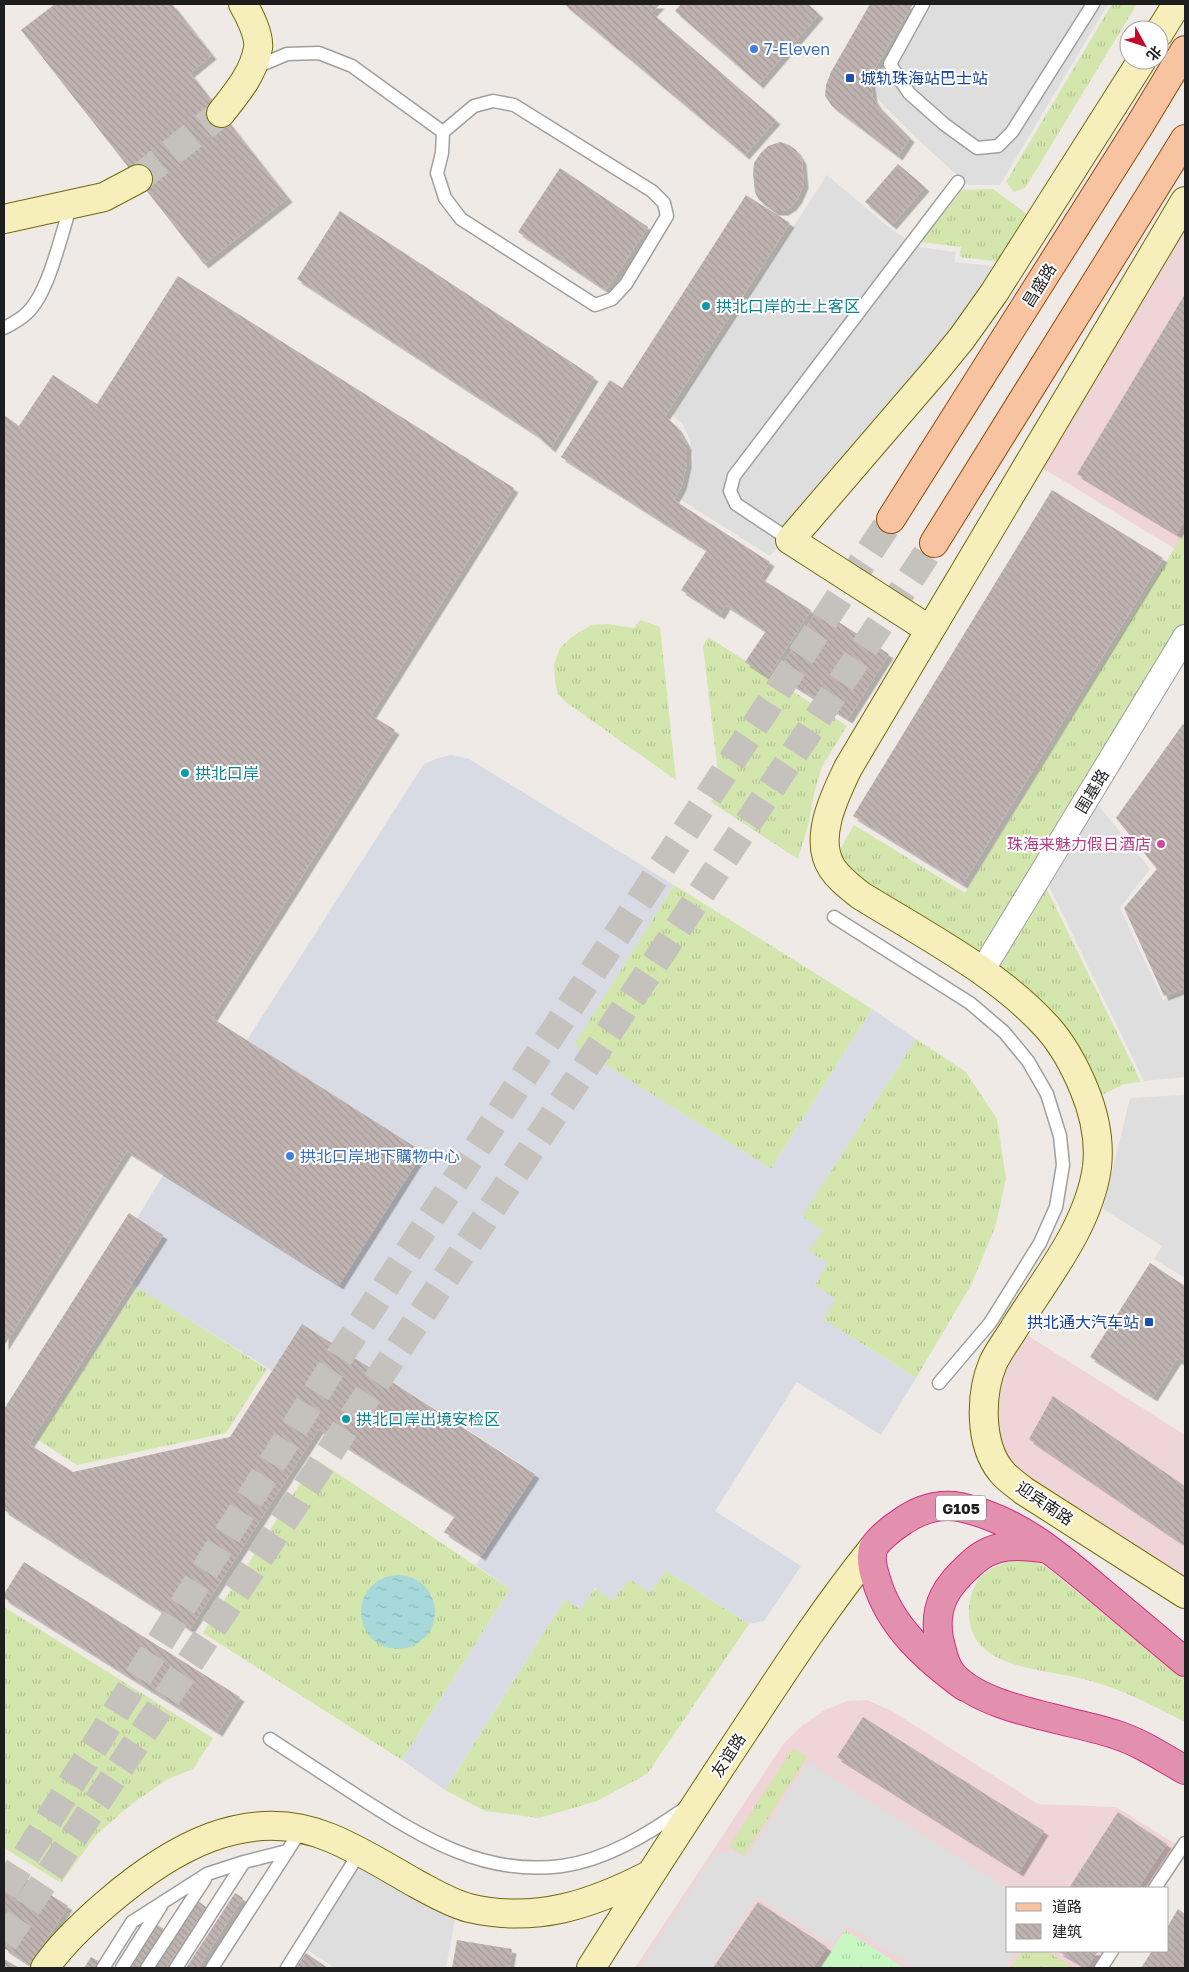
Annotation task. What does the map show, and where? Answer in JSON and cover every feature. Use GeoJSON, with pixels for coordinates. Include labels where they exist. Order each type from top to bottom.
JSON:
{"type":"FeatureCollection","features":[{"type":"Feature","properties":{"kind":"highway","name":"G105"},"geometry":{"type":"LineString","coordinates":[[873,1548],[890,1530],[910,1516],[928,1508],[941,1506],[958,1507],[995,1518],[1029,1534],[1053,1550],[1185,1662]]}},
{"type":"Feature","properties":{"kind":"highway"},"geometry":{"type":"LineString","coordinates":[[958,1680],[942,1652],[936,1623],[942,1600],[951,1584],[975,1560],[990,1550],[1012,1545],[1026,1545],[1053,1550]]}},
{"type":"Feature","properties":{"kind":"highway"},"geometry":{"type":"LineString","coordinates":[[873,1548],[872,1566],[880,1593],[899,1625],[920,1651],[958,1680],[989,1699],[1113,1733],[1137,1742],[1185,1770]]}},
{"type":"Feature","properties":{"kind":"main road","name":"昌盛路"},"geometry":{"type":"LineString","coordinates":[[891,519],[1136,131],[1185,50]]}},
{"type":"Feature","properties":{"kind":"main road"},"geometry":{"type":"LineString","coordinates":[[934,544],[1185,139]]}},
{"type":"Feature","properties":{"kind":"street"},"geometry":{"type":"LineString","coordinates":[[221,113],[238,92],[251,69],[259,47],[251,19],[243,4]]}},
{"type":"Feature","properties":{"kind":"street"},"geometry":{"type":"LineString","coordinates":[[1167,20],[1177,4]]}},
{"type":"Feature","properties":{"kind":"street"},"geometry":{"type":"LineString","coordinates":[[930,630],[790,540],[962,338],[994,293],[1136,70]]}},
{"type":"Feature","properties":{"kind":"street"},"geometry":{"type":"LineString","coordinates":[[4,219],[104,197],[138,179]]}},
{"type":"Feature","properties":{"kind":"street","name":"迎宾南路"},"geometry":{"type":"LineString","coordinates":[[1185,200],[848,768],[832,800],[826,826],[825,850],[831,867],[844,882],[860,895],[982,971],[1019,999],[1049,1028],[1074,1063],[1091,1105],[1097,1133],[1097,1167],[1086,1206],[1071,1239],[993,1363],[982,1413],[992,1456],[1001,1471],[1024,1492],[1185,1594]]}},
{"type":"Feature","properties":{"kind":"street","name":"围基路"},"geometry":{"type":"LineString","coordinates":[[982,971],[1185,637]]}},
{"type":"Feature","properties":{"kind":"street","name":"友谊路"},"geometry":{"type":"LineString","coordinates":[[591,1968],[699,1799],[813,1628],[873,1548]]}},
{"type":"Feature","properties":{"kind":"street"},"geometry":{"type":"LineString","coordinates":[[45,1968],[54,1955],[95,1914],[166,1858],[192,1844],[219,1833],[249,1828],[274,1826],[294,1840],[330,1838],[360,1852],[452,1902],[469,1908],[504,1912],[543,1912],[566,1909],[604,1897],[651,1874]]}},
{"type":"Feature","properties":{"kind":"lane"},"geometry":{"type":"LineString","coordinates":[[923,4],[890,64],[909,94],[944,124],[977,148],[998,146],[1012,132],[1093,4]]}},
{"type":"Feature","properties":{"kind":"lane"},"geometry":{"type":"LineString","coordinates":[[251,69],[287,54],[319,53],[352,66],[443,132]]}},
{"type":"Feature","properties":{"kind":"lane"},"geometry":{"type":"LineString","coordinates":[[493,101],[514,105],[652,191],[664,203],[667,216],[626,284],[612,299],[595,305],[461,219],[445,198],[437,173],[442,153],[443,132],[474,106],[493,101]]}},
{"type":"Feature","properties":{"kind":"lane"},"geometry":{"type":"LineString","coordinates":[[790,540],[736,504],[730,491],[734,476],[958,182]]}},
{"type":"Feature","properties":{"kind":"lane"},"geometry":{"type":"LineString","coordinates":[[4,328],[27,313],[38,300],[46,284],[71,205]]}},
{"type":"Feature","properties":{"kind":"lane"},"geometry":{"type":"LineString","coordinates":[[834,917],[970,1003],[1004,1032],[1028,1061],[1047,1094],[1060,1136],[1064,1165],[1056,1208],[1040,1243],[990,1323],[939,1383]]}},
{"type":"Feature","properties":{"kind":"lane"},"geometry":{"type":"LineString","coordinates":[[270,1739],[410,1830],[444,1848],[495,1864],[535,1867],[563,1866],[595,1858],[643,1835],[699,1799]]}},
{"type":"Feature","properties":{"kind":"lane"},"geometry":{"type":"LineString","coordinates":[[103,1968],[132,1922],[208,1874],[244,1862],[294,1840]]}},
{"type":"Feature","properties":{"kind":"lane"},"geometry":{"type":"LineString","coordinates":[[212,1968],[294,1840]]}},
{"type":"Feature","properties":{"kind":"lane"},"geometry":{"type":"LineString","coordinates":[[1156,1887],[1185,1843]]}},
{"type":"Feature","properties":{"kind":"lane"},"geometry":{"type":"LineString","coordinates":[[288,1968],[360,1852]]}},
{"type":"Feature","properties":{"kind":"lane"},"geometry":{"type":"LineString","coordinates":[[176,1968],[244,1862]]}},
{"type":"Feature","properties":{"kind":"lane"},"geometry":{"type":"LineString","coordinates":[[147,1968],[208,1874]]}},
{"type":"Feature","properties":{"kind":"lane"},"geometry":{"type":"LineString","coordinates":[[122,1968],[164,1902]]}},
{"type":"Feature","properties":{"kind":"lane"},"geometry":{"type":"LineString","coordinates":[[1101,1968],[1111,1952]]}},
{"type":"Feature","properties":{"kind":"shaded area"},"geometry":{"type":"Polygon","coordinates":[[[918,4],[1108,4],[1000,185],[968,185],[913,135],[876,96],[878,71],[918,4]]]}},
{"type":"Feature","properties":{"kind":"shaded area"},"geometry":{"type":"Polygon","coordinates":[[[827,175],[891,229],[918,247],[956,252],[954,262],[1003,267],[954,339],[770,556],[680,499],[687,482],[693,457],[690,439],[683,425],[672,414],[827,175]]]}},
{"type":"Feature","properties":{"kind":"shaded area"},"geometry":{"type":"Polygon","coordinates":[[[1185,202],[1185,555],[1031,461],[1185,202]]]}},
{"type":"Feature","properties":{"kind":"shaded area"},"geometry":{"type":"Polygon","coordinates":[[[451,755],[469,759],[674,885],[574,1045],[771,1169],[872,1009],[916,1039],[802,1216],[823,1231],[809,1251],[828,1263],[815,1285],[836,1299],[823,1319],[916,1378],[881,1435],[797,1382],[715,1511],[801,1566],[764,1621],[749,1624],[666,1571],[650,1593],[629,1579],[613,1601],[595,1588],[581,1610],[565,1599],[445,1790],[402,1760],[510,1589],[476,1565],[535,1473],[302,1324],[272,1371],[132,1284],[163,1236],[137,1218],[164,1174],[338,1285],[423,1153],[247,1040],[424,764],[451,755]]]}},
{"type":"Feature","properties":{"kind":"shaded area"},"geometry":{"type":"Polygon","coordinates":[[[1094,800],[1150,869],[1120,908],[1163,1000],[1185,992],[1185,1077],[1144,1081],[1046,880],[1094,800]]]}},
{"type":"Feature","properties":{"kind":"shaded area"},"geometry":{"type":"Polygon","coordinates":[[[1185,1095],[1185,1278],[1154,1259],[1162,1246],[1103,1209],[1130,1098],[1185,1095]]]}},
{"type":"Feature","properties":{"kind":"shaded area"},"geometry":{"type":"Polygon","coordinates":[[[1016,1328],[1185,1435],[1185,1592],[993,1456],[995,1363],[1016,1328]]]}},
{"type":"Feature","properties":{"kind":"shaded area"},"geometry":{"type":"Polygon","coordinates":[[[867,1700],[892,1711],[1038,1804],[1116,1807],[1179,1846],[1152,1887],[1006,1887],[1006,1952],[1108,1952],[1097,1968],[635,1968],[784,1743],[803,1725],[825,1710],[847,1701],[867,1700]]]}},
{"type":"Feature","properties":{"kind":"shaded area"},"geometry":{"type":"Polygon","coordinates":[[[808,1762],[1006,1888],[1006,1952],[1014,1952],[1004,1968],[916,1968],[846,1925],[832,1945],[757,1897],[710,1968],[640,1968],[714,1855],[732,1850],[746,1858],[808,1762]]]}},
{"type":"Feature","properties":{"kind":"shaded area"},"geometry":{"type":"Polygon","coordinates":[[[363,1860],[455,1919],[446,1968],[335,1968],[306,1949],[363,1860]]]}},
{"type":"Feature","properties":{"kind":"green space"},"geometry":{"type":"Polygon","coordinates":[[[1112,4],[1137,4],[1127,20],[1119,20],[1119,34],[1025,188],[1014,192],[1006,182],[1112,4]]]}},
{"type":"Feature","properties":{"kind":"green space"},"geometry":{"type":"Polygon","coordinates":[[[993,189],[1031,217],[1004,262],[960,257],[961,247],[921,242],[962,190],[993,189]]]}},
{"type":"Feature","properties":{"kind":"green space"},"geometry":{"type":"Polygon","coordinates":[[[1185,531],[1185,624],[980,963],[856,883],[834,860],[854,825],[965,893],[1185,531]]]}},
{"type":"Feature","properties":{"kind":"green space"},"geometry":{"type":"Polygon","coordinates":[[[640,620],[660,627],[676,780],[567,703],[558,694],[555,681],[554,665],[560,648],[572,637],[591,625],[608,624],[634,628],[640,620]]]}},
{"type":"Feature","properties":{"kind":"green space"},"geometry":{"type":"Polygon","coordinates":[[[708,637],[847,726],[822,766],[798,859],[711,802],[720,790],[703,646],[708,637]]]}},
{"type":"Feature","properties":{"kind":"green space"},"geometry":{"type":"Polygon","coordinates":[[[1043,881],[1141,1082],[1124,1084],[1092,1100],[987,970],[1043,881]]]}},
{"type":"Feature","properties":{"kind":"green space"},"geometry":{"type":"Polygon","coordinates":[[[674,885],[872,1009],[771,1169],[573,1045],[674,885]]]}},
{"type":"Feature","properties":{"kind":"green space"},"geometry":{"type":"Polygon","coordinates":[[[916,1039],[966,1072],[997,1119],[1006,1179],[995,1228],[971,1285],[916,1378],[823,1319],[801,1217],[916,1039]]]}},
{"type":"Feature","properties":{"kind":"green space"},"geometry":{"type":"Polygon","coordinates":[[[138,1287],[267,1369],[226,1433],[77,1465],[38,1440],[138,1287]]]}},
{"type":"Feature","properties":{"kind":"green space"},"geometry":{"type":"Polygon","coordinates":[[[316,1459],[510,1589],[402,1760],[203,1633],[316,1459]]]}},
{"type":"Feature","properties":{"kind":"green space"},"geometry":{"type":"Polygon","coordinates":[[[1029,1560],[1045,1566],[1185,1679],[1185,1722],[1138,1698],[1113,1688],[1071,1676],[1015,1665],[998,1658],[984,1648],[974,1635],[969,1617],[969,1607],[974,1587],[985,1573],[996,1566],[1009,1562],[1029,1560]]]}},
{"type":"Feature","properties":{"kind":"green space"},"geometry":{"type":"Polygon","coordinates":[[[666,1571],[749,1624],[647,1774],[597,1801],[539,1818],[485,1811],[445,1790],[565,1599],[629,1579],[666,1571]]]}},
{"type":"Feature","properties":{"kind":"green space"},"geometry":{"type":"Polygon","coordinates":[[[4,1607],[213,1738],[193,1769],[168,1779],[133,1803],[97,1834],[61,1883],[4,1848],[4,1607]]]}},
{"type":"Feature","properties":{"kind":"green space"},"geometry":{"type":"Polygon","coordinates":[[[793,1748],[807,1757],[744,1856],[729,1846],[793,1748]]]}},
{"type":"Feature","properties":{"kind":"green space"},"geometry":{"type":"Polygon","coordinates":[[[845,1930],[904,1968],[820,1968],[845,1930]]]}},
{"type":"Feature","properties":{"kind":"green space"},"geometry":{"type":"Polygon","coordinates":[[[1021,1952],[1048,1952],[1074,1968],[1010,1968],[1021,1952]]]}},
{"type":"Feature","properties":{"kind":"water"},"geometry":{"type":"Polygon","coordinates":[[[391,1575],[405,1575],[419,1581],[429,1591],[435,1605],[435,1619],[429,1633],[419,1643],[405,1649],[391,1649],[377,1643],[367,1633],[361,1619],[361,1605],[367,1591],[377,1581],[391,1575]]]}},
{"type":"Feature","properties":{"kind":"building"},"geometry":{"type":"Polygon","coordinates":[[[55,4],[172,4],[212,55],[190,73],[288,198],[204,264],[21,30],[55,4]]]}},
{"type":"Feature","properties":{"kind":"building"},"geometry":{"type":"Polygon","coordinates":[[[564,4],[660,4],[652,13],[776,120],[745,155],[564,4]]]}},
{"type":"Feature","properties":{"kind":"building","name":"7-Eleven"},"geometry":{"type":"Polygon","coordinates":[[[681,4],[808,4],[819,14],[759,84],[675,11],[681,4]]]}},
{"type":"Feature","properties":{"kind":"building","name":"城轨珠海站巴士站"},"geometry":{"type":"Polygon","coordinates":[[[870,4],[913,4],[874,70],[871,84],[873,98],[878,106],[910,138],[898,156],[832,106],[825,96],[826,85],[831,72],[870,4]]]}},
{"type":"Feature","properties":{"kind":"building"},"geometry":{"type":"Polygon","coordinates":[[[780,142],[796,150],[802,160],[804,184],[792,206],[784,211],[774,211],[759,200],[755,192],[753,173],[754,163],[760,154],[768,146],[780,142]]]}},
{"type":"Feature","properties":{"kind":"building"},"geometry":{"type":"Polygon","coordinates":[[[898,164],[925,187],[892,225],[865,202],[898,164]]]}},
{"type":"Feature","properties":{"kind":"building"},"geometry":{"type":"Polygon","coordinates":[[[560,168],[648,227],[606,290],[518,232],[560,168]]]}},
{"type":"Feature","properties":{"kind":"building"},"geometry":{"type":"Polygon","coordinates":[[[746,195],[790,223],[665,416],[677,427],[687,445],[687,463],[682,485],[674,500],[770,562],[760,578],[811,610],[768,677],[745,662],[766,631],[726,605],[720,615],[681,590],[707,550],[561,457],[610,380],[622,388],[746,195]]]}},
{"type":"Feature","properties":{"kind":"building"},"geometry":{"type":"Polygon","coordinates":[[[340,211],[594,377],[551,448],[534,433],[297,279],[340,211]]]}},
{"type":"Feature","properties":{"kind":"building","name":"拱北口岸"},"geometry":{"type":"Polygon","coordinates":[[[178,276],[514,488],[371,715],[395,730],[212,1018],[423,1152],[339,1285],[127,1151],[4,1346],[4,415],[19,426],[53,375],[97,404],[178,276]]]}},
{"type":"Feature","properties":{"kind":"building"},"geometry":{"type":"Polygon","coordinates":[[[1185,294],[1185,520],[1177,534],[1077,474],[1185,294]]]}},
{"type":"Feature","properties":{"kind":"building"},"geometry":{"type":"Polygon","coordinates":[[[1052,490],[1163,558],[963,884],[853,816],[1052,490]]]}},
{"type":"Feature","properties":{"kind":"building"},"geometry":{"type":"Polygon","coordinates":[[[818,609],[889,654],[848,719],[776,674],[818,609]]]}},
{"type":"Feature","properties":{"kind":"building","name":"珠海来魅力假日酒店"},"geometry":{"type":"Polygon","coordinates":[[[1183,724],[1185,726],[1185,988],[1164,996],[1124,908],[1157,869],[1116,818],[1183,724]]]}},
{"type":"Feature","properties":{"kind":"building","name":"拱北口岸出境安检区"},"geometry":{"type":"Polygon","coordinates":[[[129,1213],[163,1235],[29,1444],[73,1472],[230,1437],[302,1324],[535,1474],[481,1556],[444,1532],[455,1516],[319,1429],[190,1629],[4,1510],[4,1409],[129,1213]]]}},
{"type":"Feature","properties":{"kind":"building","name":"拱北通大汽车站"},"geometry":{"type":"Polygon","coordinates":[[[1150,1263],[1185,1286],[1185,1364],[1177,1359],[1153,1397],[1090,1357],[1150,1263]]]}},
{"type":"Feature","properties":{"kind":"building"},"geometry":{"type":"Polygon","coordinates":[[[1053,1396],[1185,1486],[1185,1545],[1029,1439],[1053,1396]]]}},
{"type":"Feature","properties":{"kind":"building"},"geometry":{"type":"Polygon","coordinates":[[[24,1562],[240,1697],[218,1732],[4,1598],[4,1594],[24,1562]]]}},
{"type":"Feature","properties":{"kind":"building"},"geometry":{"type":"Polygon","coordinates":[[[863,1717],[1044,1831],[1019,1872],[837,1757],[863,1717]]]}},
{"type":"Feature","properties":{"kind":"building"},"geometry":{"type":"Polygon","coordinates":[[[1118,1812],[1167,1844],[1139,1887],[1070,1887],[1118,1812]]]}},
{"type":"Feature","properties":{"kind":"building"},"geometry":{"type":"Polygon","coordinates":[[[4,1865],[68,1906],[30,1965],[4,1948],[4,1865]]]}},
{"type":"Feature","properties":{"kind":"building"},"geometry":{"type":"Polygon","coordinates":[[[235,1893],[243,1898],[198,1968],[186,1968],[235,1893]]]}},
{"type":"Feature","properties":{"kind":"building"},"geometry":{"type":"Polygon","coordinates":[[[198,1901],[206,1907],[166,1968],[155,1968],[198,1901]]]}},
{"type":"Feature","properties":{"kind":"building"},"geometry":{"type":"Polygon","coordinates":[[[758,1902],[827,1947],[813,1968],[713,1968],[758,1902]]]}},
{"type":"Feature","properties":{"kind":"building"},"geometry":{"type":"Polygon","coordinates":[[[1178,1909],[1185,1914],[1185,1968],[1141,1968],[1151,1952],[1169,1952],[1169,1924],[1178,1909]]]}},
{"type":"Feature","properties":{"kind":"building"},"geometry":{"type":"Polygon","coordinates":[[[155,1924],[164,1929],[139,1968],[126,1968],[155,1924]]]}},
{"type":"Feature","properties":{"kind":"building"},"geometry":{"type":"Polygon","coordinates":[[[457,1940],[512,1949],[509,1968],[452,1968],[457,1940]]]}},
{"type":"Feature","properties":{"kind":"building"},"geometry":{"type":"Polygon","coordinates":[[[1060,1952],[1097,1952],[1087,1968],[1060,1952]]]}},
{"type":"Feature","properties":{"kind":"building"},"geometry":{"type":"Polygon","coordinates":[[[306,1953],[328,1968],[296,1968],[306,1953]]]}},
{"type":"Feature","properties":{"kind":"building"},"geometry":{"type":"Polygon","coordinates":[[[91,1957],[100,1962],[96,1968],[84,1968],[91,1957]]]}},
{"type":"Feature","properties":{"kind":"building"},"geometry":{"type":"Polygon","coordinates":[[[4,1959],[19,1968],[4,1968],[4,1959]]]}},
{"type":"Feature","properties":{"kind":"tunnel"},"geometry":{"type":"LineString","coordinates":[[138,179],[221,113]]}},
{"type":"Feature","properties":{"kind":"tunnel"},"geometry":{"type":"LineString","coordinates":[[4,1891],[328,1374],[891,519]]}},
{"type":"Feature","properties":{"kind":"tunnel"},"geometry":{"type":"LineString","coordinates":[[4,1942],[934,543]]}},
{"type":"Feature","properties":{"kind":"place","name":"7-Eleven"},"geometry":{"type":"Point","coordinates":[754,49]}},
{"type":"Feature","properties":{"kind":"place","name":"城轨珠海站巴士站"},"geometry":{"type":"Point","coordinates":[850,78]}},
{"type":"Feature","properties":{"kind":"place","name":"拱北口岸的士上客区"},"geometry":{"type":"Point","coordinates":[706,306]}},
{"type":"Feature","properties":{"kind":"place","name":"拱北口岸"},"geometry":{"type":"Point","coordinates":[185,773]}},
{"type":"Feature","properties":{"kind":"place","name":"珠海来魅力假日酒店"},"geometry":{"type":"Point","coordinates":[1161,844]}},
{"type":"Feature","properties":{"kind":"place","name":"拱北口岸地下購物中心"},"geometry":{"type":"Point","coordinates":[290,1156]}},
{"type":"Feature","properties":{"kind":"place","name":"拱北通大汽车站"},"geometry":{"type":"Point","coordinates":[1149,1322]}},
{"type":"Feature","properties":{"kind":"place","name":"拱北口岸出境安检区"},"geometry":{"type":"Point","coordinates":[346,1419]}}]}
